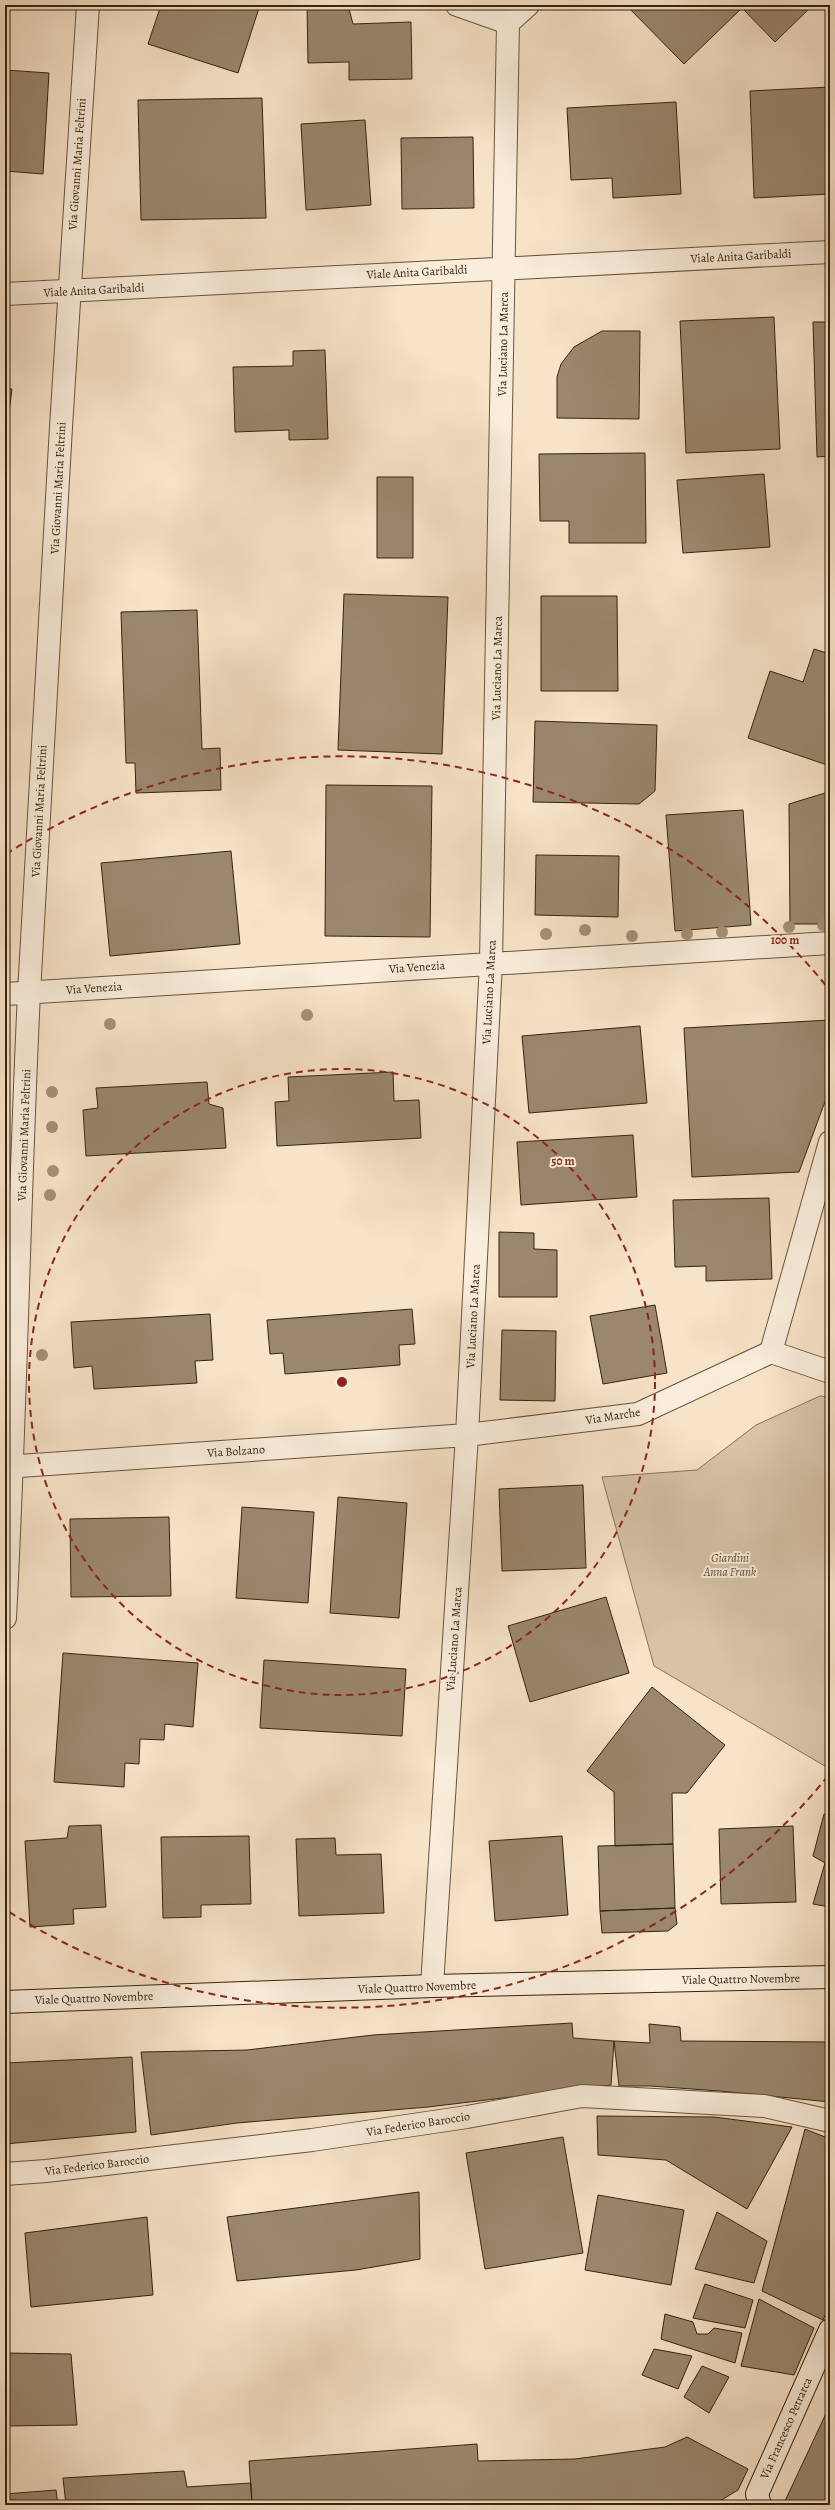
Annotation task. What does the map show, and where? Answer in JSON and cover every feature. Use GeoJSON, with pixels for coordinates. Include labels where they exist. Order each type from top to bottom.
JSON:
{"type":"FeatureCollection","features":[{"type":"Feature","properties":{"kind":"street","name":"Via Giovanni Maria Feltrini"},"geometry":{"type":"LineString","coordinates":[[5,1618],[9,1467],[29,992],[69,291],[88,5]]}},
{"type":"Feature","properties":{"kind":"street"},"geometry":{"type":"LineString","coordinates":[[457,5],[508,23],[528,5]]}},
{"type":"Feature","properties":{"kind":"street","name":"Via Luciano La Marca"},"geometry":{"type":"LineString","coordinates":[[432,1986],[467,1435],[491,962],[505,268],[508,23]]}},
{"type":"Feature","properties":{"kind":"street","name":"Viale Anita Garibaldi"},"geometry":{"type":"LineString","coordinates":[[5,294],[830,252]]}},
{"type":"Feature","properties":{"kind":"street","name":"Via Venezia"},"geometry":{"type":"LineString","coordinates":[[5,994],[491,962],[830,943]]}},
{"type":"Feature","properties":{"kind":"street"},"geometry":{"type":"LineString","coordinates":[[830,1142],[771,1352],[830,1372]]}},
{"type":"Feature","properties":{"kind":"street","name":"Via Marche"},"geometry":{"type":"LineString","coordinates":[[467,1435],[638,1414],[771,1352]]}},
{"type":"Feature","properties":{"kind":"street","name":"Via Bolzano"},"geometry":{"type":"LineString","coordinates":[[9,1467],[467,1435]]}},
{"type":"Feature","properties":{"kind":"street","name":"Viale Quattro Novembre"},"geometry":{"type":"LineString","coordinates":[[5,2002],[432,1986],[830,1977]]}},
{"type":"Feature","properties":{"kind":"street","name":"Via Federico Baroccio"},"geometry":{"type":"LineString","coordinates":[[5,2174],[312,2140],[467,2117],[582,2096],[764,2106],[830,2121]]}},
{"type":"Feature","properties":{"kind":"street","name":"Via Francesco Petrarca"},"geometry":{"type":"LineString","coordinates":[[760,2505],[757,2494],[830,2330]]}},
{"type":"Feature","properties":{"kind":"green space","name":"Giardini Anna Frank"},"geometry":{"type":"Polygon","coordinates":[[[820,1396],[830,1397],[830,1769],[654,1666],[602,1477],[697,1470],[756,1425],[820,1396]]]}},
{"type":"Feature","properties":{"kind":"building"},"geometry":{"type":"Polygon","coordinates":[[[161,5],[260,5],[238,73],[148,44],[161,5]]]}},
{"type":"Feature","properties":{"kind":"building"},"geometry":{"type":"Polygon","coordinates":[[[307,5],[348,5],[353,24],[411,22],[412,79],[349,80],[349,62],[308,63],[307,5]]]}},
{"type":"Feature","properties":{"kind":"building"},"geometry":{"type":"Polygon","coordinates":[[[626,5],[813,5],[775,42],[742,8],[684,64],[626,5]]]}},
{"type":"Feature","properties":{"kind":"building"},"geometry":{"type":"Polygon","coordinates":[[[5,70],[49,73],[43,174],[5,171],[5,70]]]}},
{"type":"Feature","properties":{"kind":"building"},"geometry":{"type":"Polygon","coordinates":[[[830,87],[830,194],[754,198],[750,91],[830,87]]]}},
{"type":"Feature","properties":{"kind":"building"},"geometry":{"type":"Polygon","coordinates":[[[262,98],[266,218],[141,220],[138,100],[262,98]]]}},
{"type":"Feature","properties":{"kind":"building"},"geometry":{"type":"Polygon","coordinates":[[[676,102],[681,194],[613,198],[612,178],[571,180],[567,108],[676,102]]]}},
{"type":"Feature","properties":{"kind":"building"},"geometry":{"type":"Polygon","coordinates":[[[365,120],[371,205],[306,210],[301,124],[365,120]]]}},
{"type":"Feature","properties":{"kind":"building"},"geometry":{"type":"Polygon","coordinates":[[[473,137],[474,208],[402,209],[401,138],[473,137]]]}},
{"type":"Feature","properties":{"kind":"building"},"geometry":{"type":"Polygon","coordinates":[[[774,317],[780,449],[686,453],[680,321],[774,317]]]}},
{"type":"Feature","properties":{"kind":"building"},"geometry":{"type":"Polygon","coordinates":[[[813,322],[830,322],[830,456],[817,457],[813,322]]]}},
{"type":"Feature","properties":{"kind":"building"},"geometry":{"type":"Polygon","coordinates":[[[602,331],[640,331],[639,419],[557,418],[557,377],[561,364],[574,347],[602,331]]]}},
{"type":"Feature","properties":{"kind":"building"},"geometry":{"type":"Polygon","coordinates":[[[325,350],[328,439],[289,440],[289,430],[235,432],[233,367],[293,366],[293,351],[325,350]]]}},
{"type":"Feature","properties":{"kind":"building"},"geometry":{"type":"Polygon","coordinates":[[[5,388],[12,389],[5,443],[5,388]]]}},
{"type":"Feature","properties":{"kind":"building"},"geometry":{"type":"Polygon","coordinates":[[[645,453],[646,543],[569,543],[569,521],[540,521],[539,454],[645,453]]]}},
{"type":"Feature","properties":{"kind":"building"},"geometry":{"type":"Polygon","coordinates":[[[764,474],[770,547],[683,553],[677,480],[764,474]]]}},
{"type":"Feature","properties":{"kind":"building"},"geometry":{"type":"Polygon","coordinates":[[[377,477],[413,477],[413,558],[377,558],[377,477]]]}},
{"type":"Feature","properties":{"kind":"building"},"geometry":{"type":"Polygon","coordinates":[[[344,594],[448,597],[442,754],[338,750],[344,594]]]}},
{"type":"Feature","properties":{"kind":"building"},"geometry":{"type":"Polygon","coordinates":[[[541,596],[617,596],[618,691],[541,691],[541,596]]]}},
{"type":"Feature","properties":{"kind":"building"},"geometry":{"type":"Polygon","coordinates":[[[197,610],[202,749],[220,748],[221,790],[136,793],[135,763],[126,763],[121,612],[197,610]]]}},
{"type":"Feature","properties":{"kind":"building"},"geometry":{"type":"Polygon","coordinates":[[[814,649],[830,654],[830,766],[748,738],[770,671],[803,682],[814,649]]]}},
{"type":"Feature","properties":{"kind":"building"},"geometry":{"type":"Polygon","coordinates":[[[535,721],[657,725],[655,791],[639,804],[533,802],[535,721]]]}},
{"type":"Feature","properties":{"kind":"building"},"geometry":{"type":"Polygon","coordinates":[[[326,785],[432,786],[430,937],[325,936],[326,785]]]}},
{"type":"Feature","properties":{"kind":"building"},"geometry":{"type":"Polygon","coordinates":[[[825,793],[830,795],[830,924],[790,924],[789,804],[825,793]]]}},
{"type":"Feature","properties":{"kind":"building"},"geometry":{"type":"Polygon","coordinates":[[[743,810],[751,925],[675,931],[666,815],[743,810]]]}},
{"type":"Feature","properties":{"kind":"building"},"geometry":{"type":"Polygon","coordinates":[[[231,851],[240,944],[110,956],[101,863],[231,851]]]}},
{"type":"Feature","properties":{"kind":"building"},"geometry":{"type":"Polygon","coordinates":[[[536,855],[619,856],[618,917],[535,915],[536,855]]]}},
{"type":"Feature","properties":{"kind":"building"},"geometry":{"type":"Polygon","coordinates":[[[830,1020],[830,1088],[799,1172],[692,1177],[684,1028],[830,1020]]]}},
{"type":"Feature","properties":{"kind":"building"},"geometry":{"type":"Polygon","coordinates":[[[640,1026],[647,1103],[529,1113],[522,1036],[640,1026]]]}},
{"type":"Feature","properties":{"kind":"building"},"geometry":{"type":"Polygon","coordinates":[[[393,1072],[394,1101],[419,1100],[421,1138],[277,1146],[275,1102],[289,1101],[288,1077],[393,1072]]]}},
{"type":"Feature","properties":{"kind":"building"},"geometry":{"type":"Polygon","coordinates":[[[207,1082],[209,1104],[223,1108],[226,1148],[86,1156],[83,1110],[98,1108],[96,1088],[207,1082]]]}},
{"type":"Feature","properties":{"kind":"building"},"geometry":{"type":"Polygon","coordinates":[[[633,1135],[637,1197],[521,1205],[517,1142],[633,1135]]]}},
{"type":"Feature","properties":{"kind":"building"},"geometry":{"type":"Polygon","coordinates":[[[769,1198],[772,1279],[706,1281],[706,1266],[675,1267],[673,1200],[769,1198]]]}},
{"type":"Feature","properties":{"kind":"building"},"geometry":{"type":"Polygon","coordinates":[[[499,1232],[534,1233],[534,1249],[557,1250],[557,1297],[499,1297],[499,1232]]]}},
{"type":"Feature","properties":{"kind":"building"},"geometry":{"type":"Polygon","coordinates":[[[655,1305],[667,1373],[603,1384],[590,1316],[655,1305]]]}},
{"type":"Feature","properties":{"kind":"building"},"geometry":{"type":"Polygon","coordinates":[[[412,1309],[415,1344],[399,1345],[400,1365],[285,1374],[283,1353],[270,1354],[267,1320],[412,1309]]]}},
{"type":"Feature","properties":{"kind":"building"},"geometry":{"type":"Polygon","coordinates":[[[210,1314],[213,1360],[195,1361],[197,1383],[94,1389],[92,1366],[74,1368],[71,1322],[210,1314]]]}},
{"type":"Feature","properties":{"kind":"building"},"geometry":{"type":"Polygon","coordinates":[[[502,1330],[556,1331],[555,1401],[500,1400],[502,1330]]]}},
{"type":"Feature","properties":{"kind":"building"},"geometry":{"type":"Polygon","coordinates":[[[583,1485],[586,1568],[502,1571],[499,1489],[583,1485]]]}},
{"type":"Feature","properties":{"kind":"building"},"geometry":{"type":"Polygon","coordinates":[[[338,1497],[407,1503],[399,1618],[330,1613],[338,1497]]]}},
{"type":"Feature","properties":{"kind":"building"},"geometry":{"type":"Polygon","coordinates":[[[242,1507],[314,1512],[308,1603],[236,1598],[242,1507]]]}},
{"type":"Feature","properties":{"kind":"building"},"geometry":{"type":"Polygon","coordinates":[[[169,1517],[171,1596],[71,1597],[70,1519],[169,1517]]]}},
{"type":"Feature","properties":{"kind":"building"},"geometry":{"type":"Polygon","coordinates":[[[606,1597],[629,1673],[530,1702],[508,1626],[606,1597]]]}},
{"type":"Feature","properties":{"kind":"building"},"geometry":{"type":"Polygon","coordinates":[[[63,1653],[198,1663],[193,1727],[165,1724],[164,1740],[140,1739],[139,1764],[125,1763],[124,1787],[54,1782],[63,1653]]]}},
{"type":"Feature","properties":{"kind":"building"},"geometry":{"type":"Polygon","coordinates":[[[264,1660],[406,1669],[402,1736],[260,1728],[264,1660]]]}},
{"type":"Feature","properties":{"kind":"building"},"geometry":{"type":"Polygon","coordinates":[[[652,1687],[725,1745],[687,1793],[672,1793],[673,1844],[615,1846],[614,1792],[587,1771],[652,1687]]]}},
{"type":"Feature","properties":{"kind":"building"},"geometry":{"type":"Polygon","coordinates":[[[824,1814],[830,1817],[830,1907],[813,1904],[825,1863],[813,1856],[824,1814]]]}},
{"type":"Feature","properties":{"kind":"building"},"geometry":{"type":"Polygon","coordinates":[[[101,1825],[106,1907],[73,1909],[74,1924],[30,1927],[25,1841],[67,1838],[69,1826],[101,1825]]]}},
{"type":"Feature","properties":{"kind":"building"},"geometry":{"type":"Polygon","coordinates":[[[793,1826],[796,1902],[721,1904],[719,1829],[793,1826]]]}},
{"type":"Feature","properties":{"kind":"building"},"geometry":{"type":"Polygon","coordinates":[[[249,1836],[251,1904],[201,1905],[201,1917],[163,1918],[161,1837],[249,1836]]]}},
{"type":"Feature","properties":{"kind":"building"},"geometry":{"type":"Polygon","coordinates":[[[562,1836],[568,1915],[495,1921],[489,1841],[562,1836]]]}},
{"type":"Feature","properties":{"kind":"building"},"geometry":{"type":"Polygon","coordinates":[[[335,1838],[336,1855],[381,1854],[384,1913],[299,1916],[296,1839],[335,1838]]]}},
{"type":"Feature","properties":{"kind":"building"},"geometry":{"type":"Polygon","coordinates":[[[673,1844],[675,1908],[600,1911],[598,1846],[673,1844]]]}},
{"type":"Feature","properties":{"kind":"building"},"geometry":{"type":"Polygon","coordinates":[[[675,1908],[677,1924],[668,1931],[602,1933],[600,1911],[675,1908]]]}},
{"type":"Feature","properties":{"kind":"building"},"geometry":{"type":"Polygon","coordinates":[[[572,2023],[573,2038],[614,2041],[611,2085],[428,2107],[237,2123],[151,2135],[141,2052],[247,2050],[373,2035],[572,2023]]]}},
{"type":"Feature","properties":{"kind":"building"},"geometry":{"type":"Polygon","coordinates":[[[649,2024],[680,2027],[681,2041],[830,2042],[830,2102],[720,2091],[650,2086],[619,2086],[614,2041],[650,2043],[649,2024]]]}},
{"type":"Feature","properties":{"kind":"building"},"geometry":{"type":"Polygon","coordinates":[[[132,2057],[136,2132],[5,2144],[5,2063],[132,2057]]]}},
{"type":"Feature","properties":{"kind":"building"},"geometry":{"type":"Polygon","coordinates":[[[597,2116],[714,2117],[792,2127],[747,2209],[666,2160],[598,2155],[597,2116]]]}},
{"type":"Feature","properties":{"kind":"building"},"geometry":{"type":"Polygon","coordinates":[[[805,2129],[830,2139],[830,2304],[823,2320],[762,2291],[805,2129]]]}},
{"type":"Feature","properties":{"kind":"building"},"geometry":{"type":"Polygon","coordinates":[[[563,2137],[583,2253],[485,2269],[466,2153],[563,2137]]]}},
{"type":"Feature","properties":{"kind":"building"},"geometry":{"type":"Polygon","coordinates":[[[419,2192],[420,2259],[356,2270],[237,2281],[227,2217],[419,2192]]]}},
{"type":"Feature","properties":{"kind":"building"},"geometry":{"type":"Polygon","coordinates":[[[598,2195],[684,2210],[671,2285],[585,2270],[598,2195]]]}},
{"type":"Feature","properties":{"kind":"building"},"geometry":{"type":"Polygon","coordinates":[[[717,2212],[767,2241],[754,2283],[695,2269],[717,2212]]]}},
{"type":"Feature","properties":{"kind":"building"},"geometry":{"type":"Polygon","coordinates":[[[147,2217],[153,2295],[31,2307],[25,2233],[147,2217]]]}},
{"type":"Feature","properties":{"kind":"building"},"geometry":{"type":"Polygon","coordinates":[[[705,2284],[753,2300],[745,2328],[693,2318],[705,2284]]]}},
{"type":"Feature","properties":{"kind":"building"},"geometry":{"type":"Polygon","coordinates":[[[759,2299],[814,2328],[794,2375],[741,2366],[759,2299]]]}},
{"type":"Feature","properties":{"kind":"building"},"geometry":{"type":"Polygon","coordinates":[[[665,2314],[693,2322],[697,2334],[708,2334],[714,2328],[742,2333],[735,2363],[661,2339],[665,2314]]]}},
{"type":"Feature","properties":{"kind":"building"},"geometry":{"type":"Polygon","coordinates":[[[654,2349],[692,2356],[678,2389],[642,2375],[654,2349]]]}},
{"type":"Feature","properties":{"kind":"building"},"geometry":{"type":"Polygon","coordinates":[[[5,2353],[71,2354],[77,2425],[7,2426],[5,2353]]]}},
{"type":"Feature","properties":{"kind":"building"},"geometry":{"type":"Polygon","coordinates":[[[702,2366],[729,2377],[709,2413],[684,2397],[702,2366]]]}},
{"type":"Feature","properties":{"kind":"building"},"geometry":{"type":"Polygon","coordinates":[[[830,2405],[830,2505],[797,2505],[785,2501],[830,2405]]]}},
{"type":"Feature","properties":{"kind":"building"},"geometry":{"type":"Polygon","coordinates":[[[687,2437],[748,2469],[738,2490],[713,2505],[252,2505],[249,2461],[477,2444],[478,2461],[575,2459],[665,2447],[687,2437]]]}},
{"type":"Feature","properties":{"kind":"building"},"geometry":{"type":"Polygon","coordinates":[[[184,2471],[187,2487],[251,2483],[252,2505],[66,2505],[63,2478],[184,2471]]]}},
{"type":"Feature","properties":{"kind":"building"},"geometry":{"type":"Polygon","coordinates":[[[56,2490],[58,2505],[5,2505],[5,2494],[56,2490]]]}}]}
